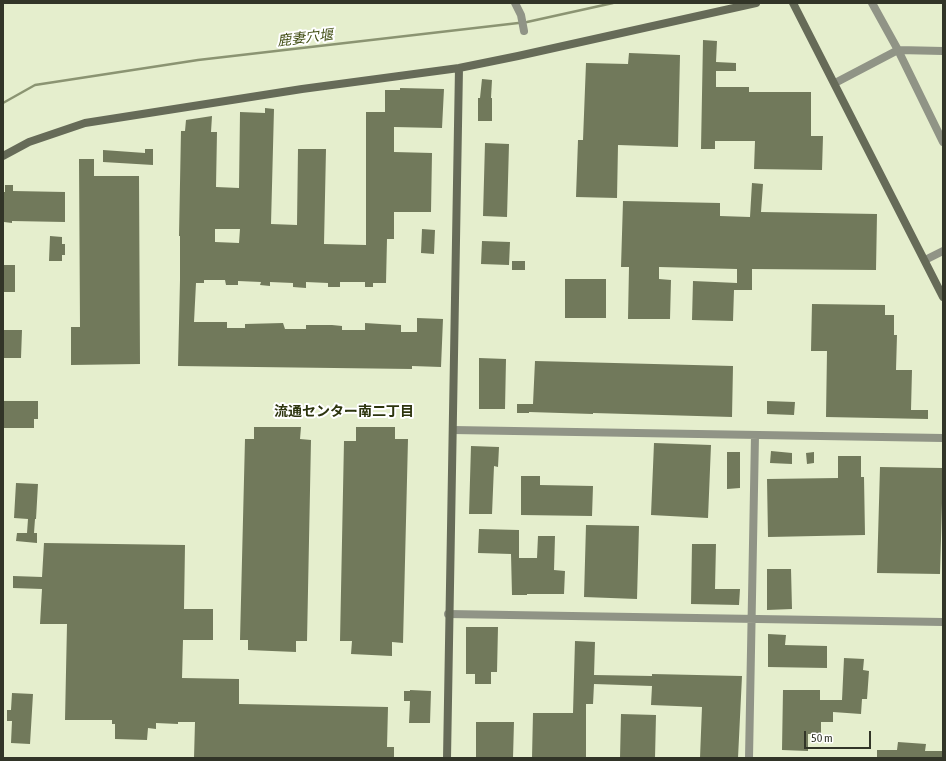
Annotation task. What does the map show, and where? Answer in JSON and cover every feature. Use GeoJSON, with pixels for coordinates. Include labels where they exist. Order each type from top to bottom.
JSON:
{"type":"FeatureCollection","features":[{"type":"Feature","properties":{"kind":"street"},"geometry":{"type":"LineString","coordinates":[[515,3],[521,15],[522,26]]}},
{"type":"Feature","properties":{"kind":"street"},"geometry":{"type":"LineString","coordinates":[[3,156],[29,142],[86,123],[302,89],[459,68],[756,3]]}},
{"type":"Feature","properties":{"kind":"street"},"geometry":{"type":"LineString","coordinates":[[793,3],[943,297]]}},
{"type":"Feature","properties":{"kind":"street"},"geometry":{"type":"LineString","coordinates":[[872,3],[898,50],[943,142]]}},
{"type":"Feature","properties":{"kind":"street"},"geometry":{"type":"LineString","coordinates":[[834,83],[898,50],[943,51]]}},
{"type":"Feature","properties":{"kind":"street"},"geometry":{"type":"LineString","coordinates":[[447,758],[448,614],[459,68]]}},
{"type":"Feature","properties":{"kind":"street"},"geometry":{"type":"LineString","coordinates":[[925,260],[943,251]]}},
{"type":"Feature","properties":{"kind":"street"},"geometry":{"type":"LineString","coordinates":[[452,430],[943,438]]}},
{"type":"Feature","properties":{"kind":"street"},"geometry":{"type":"LineString","coordinates":[[749,758],[755,436]]}},
{"type":"Feature","properties":{"kind":"street"},"geometry":{"type":"LineString","coordinates":[[448,614],[943,622]]}},
{"type":"Feature","properties":{"kind":"building"},"geometry":{"type":"Polygon","coordinates":[[[703,40],[717,41],[716,62],[736,63],[736,71],[716,71],[716,87],[749,87],[749,92],[811,92],[811,136],[823,136],[822,170],[754,169],[755,141],[715,141],[715,149],[701,149],[703,40]]]}},
{"type":"Feature","properties":{"kind":"building"},"geometry":{"type":"Polygon","coordinates":[[[629,53],[680,55],[678,147],[618,145],[617,198],[576,197],[578,140],[583,140],[586,63],[628,64],[629,53]]]}},
{"type":"Feature","properties":{"kind":"building"},"geometry":{"type":"Polygon","coordinates":[[[482,79],[492,80],[492,121],[478,121],[478,98],[480,98],[482,79]]]}},
{"type":"Feature","properties":{"kind":"building"},"geometry":{"type":"Polygon","coordinates":[[[400,88],[444,89],[442,128],[394,127],[394,152],[432,153],[431,212],[394,212],[394,239],[387,239],[386,283],[373,283],[373,287],[365,287],[365,282],[340,282],[340,287],[328,287],[328,283],[306,282],[306,288],[293,287],[293,283],[270,282],[270,286],[260,285],[261,282],[238,281],[238,285],[226,285],[225,280],[204,280],[204,283],[196,283],[194,322],[227,322],[227,328],[245,328],[245,324],[283,323],[285,329],[306,329],[306,325],[332,325],[342,326],[342,330],[365,330],[365,323],[401,325],[401,332],[417,332],[417,318],[443,319],[441,367],[412,366],[412,369],[178,366],[181,131],[185,131],[186,120],[212,116],[211,132],[217,132],[216,187],[239,188],[240,112],[265,113],[265,108],[274,109],[271,224],[297,225],[298,149],[326,149],[324,244],[366,245],[366,112],[385,112],[385,90],[400,90],[400,88]],[[215,229],[215,242],[239,243],[240,229],[215,229]]]}},
{"type":"Feature","properties":{"kind":"building"},"geometry":{"type":"Polygon","coordinates":[[[485,143],[509,144],[507,217],[483,216],[485,143]]]}},
{"type":"Feature","properties":{"kind":"building"},"geometry":{"type":"Polygon","coordinates":[[[145,149],[153,149],[153,165],[103,162],[103,150],[145,153],[145,149]]]}},
{"type":"Feature","properties":{"kind":"building"},"geometry":{"type":"Polygon","coordinates":[[[79,159],[94,159],[94,176],[139,176],[140,364],[71,365],[71,327],[80,327],[79,159]]]}},
{"type":"Feature","properties":{"kind":"building"},"geometry":{"type":"Polygon","coordinates":[[[752,183],[763,184],[761,212],[877,214],[876,270],[752,269],[752,290],[734,290],[733,321],[692,320],[693,281],[737,283],[737,269],[659,267],[659,279],[671,280],[670,319],[628,319],[629,267],[621,267],[623,201],[720,203],[720,216],[750,217],[752,183]]]}},
{"type":"Feature","properties":{"kind":"building"},"geometry":{"type":"Polygon","coordinates":[[[5,185],[13,185],[13,191],[65,192],[65,222],[4,222],[3,192],[5,192],[5,185]]]}},
{"type":"Feature","properties":{"kind":"building"},"geometry":{"type":"Polygon","coordinates":[[[422,229],[435,230],[434,254],[421,253],[422,229]]]}},
{"type":"Feature","properties":{"kind":"building"},"geometry":{"type":"Polygon","coordinates":[[[50,236],[62,237],[62,244],[65,244],[65,255],[62,255],[62,261],[49,261],[50,236]]]}},
{"type":"Feature","properties":{"kind":"building"},"geometry":{"type":"Polygon","coordinates":[[[482,241],[510,242],[509,265],[481,264],[482,241]]]}},
{"type":"Feature","properties":{"kind":"building"},"geometry":{"type":"Polygon","coordinates":[[[512,261],[525,261],[525,270],[512,270],[512,261]]]}},
{"type":"Feature","properties":{"kind":"building"},"geometry":{"type":"Polygon","coordinates":[[[3,265],[15,265],[15,292],[3,292],[3,265]]]}},
{"type":"Feature","properties":{"kind":"building"},"geometry":{"type":"Polygon","coordinates":[[[565,279],[606,279],[606,318],[565,318],[565,279]]]}},
{"type":"Feature","properties":{"kind":"building"},"geometry":{"type":"Polygon","coordinates":[[[812,304],[885,305],[885,315],[894,315],[894,335],[897,335],[896,370],[912,370],[911,410],[928,410],[928,419],[826,417],[827,351],[811,351],[812,304]]]}},
{"type":"Feature","properties":{"kind":"building"},"geometry":{"type":"Polygon","coordinates":[[[3,330],[22,330],[21,358],[3,358],[3,330]]]}},
{"type":"Feature","properties":{"kind":"building"},"geometry":{"type":"Polygon","coordinates":[[[479,358],[506,359],[505,409],[479,409],[479,358]]]}},
{"type":"Feature","properties":{"kind":"building"},"geometry":{"type":"Polygon","coordinates":[[[535,361],[733,366],[732,417],[593,413],[517,413],[517,404],[533,404],[535,361]]]}},
{"type":"Feature","properties":{"kind":"building"},"geometry":{"type":"Polygon","coordinates":[[[3,401],[38,401],[38,419],[34,419],[34,428],[3,428],[3,401]]]}},
{"type":"Feature","properties":{"kind":"building"},"geometry":{"type":"Polygon","coordinates":[[[767,401],[795,402],[794,415],[767,414],[767,401]]]}},
{"type":"Feature","properties":{"kind":"building"},"geometry":{"type":"Polygon","coordinates":[[[254,427],[301,427],[300,439],[311,440],[307,641],[296,641],[296,652],[248,650],[248,640],[240,640],[245,439],[254,439],[254,427]]]}},
{"type":"Feature","properties":{"kind":"building"},"geometry":{"type":"Polygon","coordinates":[[[356,427],[395,427],[395,439],[408,439],[403,643],[392,642],[392,656],[351,654],[352,641],[340,641],[344,441],[356,441],[356,427]]]}},
{"type":"Feature","properties":{"kind":"building"},"geometry":{"type":"Polygon","coordinates":[[[654,443],[711,445],[708,518],[651,515],[654,443]]]}},
{"type":"Feature","properties":{"kind":"building"},"geometry":{"type":"Polygon","coordinates":[[[471,446],[499,447],[498,467],[494,466],[492,514],[469,514],[471,446]]]}},
{"type":"Feature","properties":{"kind":"building"},"geometry":{"type":"Polygon","coordinates":[[[771,451],[792,453],[792,464],[770,463],[771,451]]]}},
{"type":"Feature","properties":{"kind":"building"},"geometry":{"type":"Polygon","coordinates":[[[727,452],[740,452],[740,488],[727,489],[727,452]]]}},
{"type":"Feature","properties":{"kind":"building"},"geometry":{"type":"Polygon","coordinates":[[[814,452],[814,463],[807,464],[806,453],[814,452]]]}},
{"type":"Feature","properties":{"kind":"building"},"geometry":{"type":"Polygon","coordinates":[[[838,456],[861,456],[861,477],[864,477],[865,535],[768,537],[767,479],[838,478],[838,456]]]}},
{"type":"Feature","properties":{"kind":"building"},"geometry":{"type":"Polygon","coordinates":[[[880,467],[943,468],[940,574],[877,573],[880,467]]]}},
{"type":"Feature","properties":{"kind":"building"},"geometry":{"type":"Polygon","coordinates":[[[521,476],[540,476],[540,485],[593,486],[592,516],[521,515],[521,476]]]}},
{"type":"Feature","properties":{"kind":"building"},"geometry":{"type":"Polygon","coordinates":[[[16,483],[38,484],[34,533],[37,533],[37,543],[16,541],[17,533],[27,533],[28,519],[14,518],[16,483]]]}},
{"type":"Feature","properties":{"kind":"building"},"geometry":{"type":"Polygon","coordinates":[[[586,525],[639,526],[637,599],[584,597],[586,525]]]}},
{"type":"Feature","properties":{"kind":"building"},"geometry":{"type":"Polygon","coordinates":[[[479,529],[519,530],[519,558],[537,558],[538,536],[555,536],[554,570],[565,571],[564,594],[512,595],[511,554],[478,553],[479,529]]]}},
{"type":"Feature","properties":{"kind":"building"},"geometry":{"type":"Polygon","coordinates":[[[44,543],[185,545],[184,609],[213,609],[213,640],[183,640],[182,678],[239,679],[239,704],[388,707],[387,747],[394,747],[394,758],[194,758],[195,722],[178,722],[178,724],[156,723],[156,729],[148,728],[147,740],[115,739],[115,724],[112,724],[112,720],[65,720],[67,624],[40,624],[42,589],[13,588],[13,576],[42,577],[44,543]]]}},
{"type":"Feature","properties":{"kind":"building"},"geometry":{"type":"Polygon","coordinates":[[[692,544],[716,544],[715,589],[740,589],[739,605],[691,604],[692,544]]]}},
{"type":"Feature","properties":{"kind":"building"},"geometry":{"type":"Polygon","coordinates":[[[767,569],[791,569],[792,609],[767,610],[767,569]]]}},
{"type":"Feature","properties":{"kind":"building"},"geometry":{"type":"Polygon","coordinates":[[[466,627],[498,627],[497,672],[491,672],[491,684],[475,684],[475,674],[466,674],[466,627]]]}},
{"type":"Feature","properties":{"kind":"building"},"geometry":{"type":"Polygon","coordinates":[[[768,634],[786,635],[785,645],[827,646],[827,668],[768,667],[768,634]]]}},
{"type":"Feature","properties":{"kind":"building"},"geometry":{"type":"Polygon","coordinates":[[[575,641],[595,642],[594,675],[652,676],[652,674],[742,676],[738,758],[700,758],[702,707],[651,705],[652,686],[594,684],[593,704],[586,704],[586,758],[532,758],[533,713],[573,713],[575,641]]]}},
{"type":"Feature","properties":{"kind":"building"},"geometry":{"type":"Polygon","coordinates":[[[844,658],[864,659],[863,670],[869,671],[867,699],[862,699],[861,714],[833,712],[833,722],[821,722],[821,734],[808,734],[808,751],[782,750],[783,690],[820,690],[820,700],[842,700],[844,658]]]}},
{"type":"Feature","properties":{"kind":"building"},"geometry":{"type":"Polygon","coordinates":[[[404,691],[431,691],[430,723],[409,723],[410,701],[404,701],[404,691]]]}},
{"type":"Feature","properties":{"kind":"building"},"geometry":{"type":"Polygon","coordinates":[[[12,693],[33,694],[30,744],[11,743],[12,721],[7,721],[7,710],[11,710],[12,693]]]}},
{"type":"Feature","properties":{"kind":"building"},"geometry":{"type":"Polygon","coordinates":[[[621,714],[656,715],[655,758],[620,758],[621,714]]]}},
{"type":"Feature","properties":{"kind":"building"},"geometry":{"type":"Polygon","coordinates":[[[476,722],[514,722],[513,758],[476,758],[476,722]]]}},
{"type":"Feature","properties":{"kind":"building"},"geometry":{"type":"Polygon","coordinates":[[[898,742],[926,744],[925,751],[943,751],[943,758],[877,758],[877,750],[897,750],[898,742]]]}},
{"type":"Feature","properties":{"kind":"waterway","name":"鹿妻穴堰"},"geometry":{"type":"LineString","coordinates":[[3,103],[35,85],[198,60],[527,22],[613,3]]}},
{"type":"Feature","properties":{"kind":"district","name":"流通センター南二丁目"},"geometry":{"type":"Point","coordinates":[344,412]}}]}
